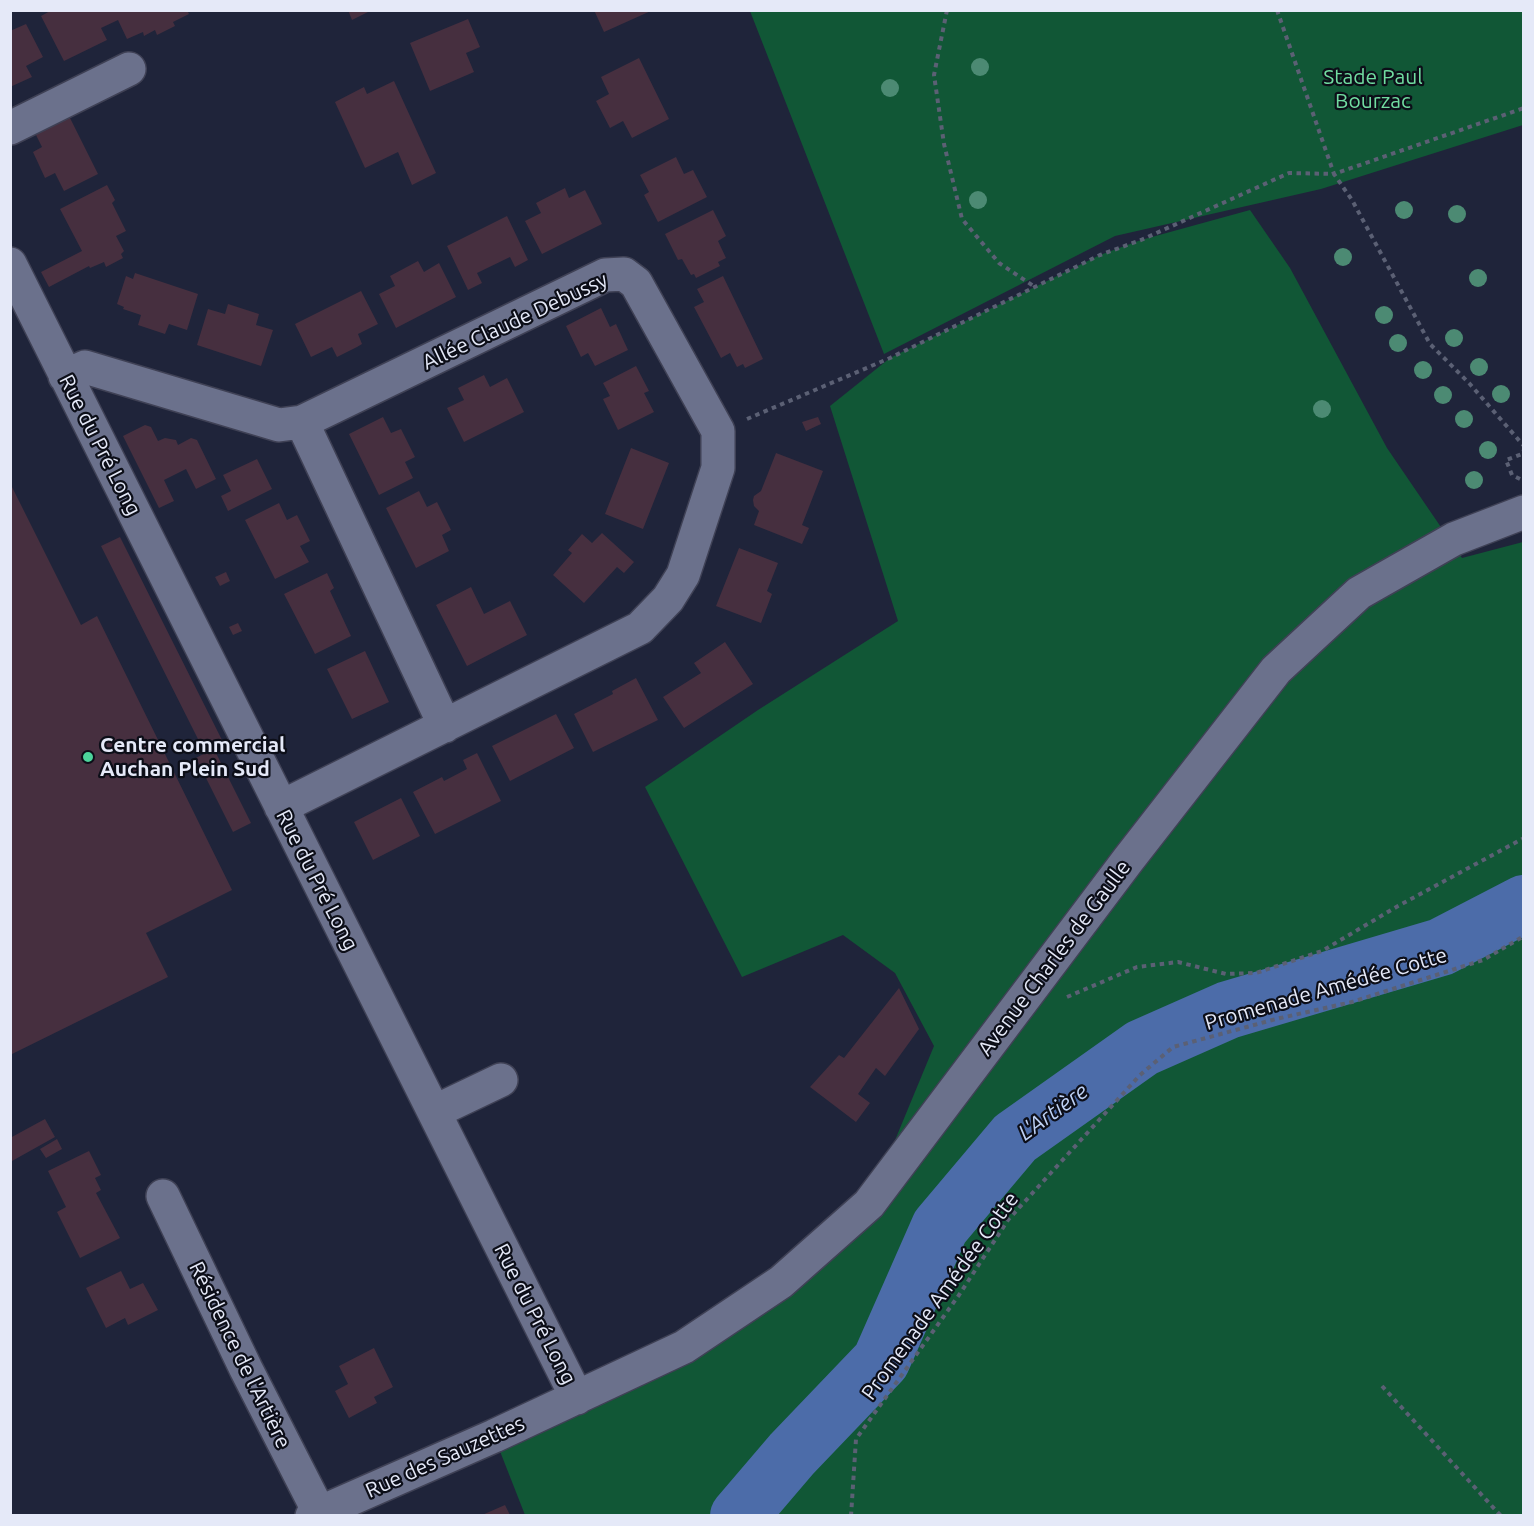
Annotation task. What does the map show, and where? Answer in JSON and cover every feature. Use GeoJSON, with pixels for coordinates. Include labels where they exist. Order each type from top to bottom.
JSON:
{"type":"FeatureCollection","features":[{"type":"Feature","properties":{"kind":"street"},"geometry":{"type":"LineString","coordinates":[[10,128],[129,69]]}},
{"type":"Feature","properties":{"kind":"street","name":"Rue du Pré Long"},"geometry":{"type":"LineString","coordinates":[[10,264],[577,1398]]}},
{"type":"Feature","properties":{"kind":"street","name":"Allée Claude Debussy"},"geometry":{"type":"LineString","coordinates":[[65,376],[85,367],[279,425],[302,422],[605,275],[624,274],[636,283],[718,431],[718,468],[683,575],[668,599],[640,628],[281,807]]}},
{"type":"Feature","properties":{"kind":"street"},"geometry":{"type":"LineString","coordinates":[[302,422],[445,726]]}},
{"type":"Feature","properties":{"kind":"street","name":"Avenue Charles de Gaulle"},"geometry":{"type":"LineString","coordinates":[[577,1398],[684,1347],[781,1282],[869,1203],[1128,860],[1276,670],[1359,593],[1454,539],[1524,512]]}},
{"type":"Feature","properties":{"kind":"street"},"geometry":{"type":"LineString","coordinates":[[434,1112],[501,1080]]}},
{"type":"Feature","properties":{"kind":"street","name":"Résidence de l'Artière"},"geometry":{"type":"LineString","coordinates":[[163,1196],[315,1514]]}},
{"type":"Feature","properties":{"kind":"street","name":"Rue des Sauzettes"},"geometry":{"type":"LineString","coordinates":[[315,1514],[577,1398]]}},
{"type":"Feature","properties":{"kind":"path"},"geometry":{"type":"LineString","coordinates":[[947,10],[934,75],[944,144],[962,219],[999,263],[1035,287]]}},
{"type":"Feature","properties":{"kind":"path"},"geometry":{"type":"LineString","coordinates":[[1277,10],[1334,174],[1352,200],[1430,344],[1469,383],[1524,448],[1522,454],[1506,460],[1512,475],[1522,480],[1524,484]]}},
{"type":"Feature","properties":{"kind":"path"},"geometry":{"type":"LineString","coordinates":[[718,431],[890,358],[1100,255],[1141,240],[1289,173],[1334,174],[1524,108]]}},
{"type":"Feature","properties":{"kind":"path"},"geometry":{"type":"LineString","coordinates":[[1022,1000],[1071,996],[1137,967],[1178,962],[1226,974],[1256,973],[1322,951],[1398,906],[1524,838]]}},
{"type":"Feature","properties":{"kind":"path","name":"Promenade Amédée Cotte"},"geometry":{"type":"LineString","coordinates":[[851,1515],[856,1439],[959,1294],[1008,1220],[1140,1075],[1173,1047],[1276,1019],[1352,1002],[1483,960],[1524,936]]}},
{"type":"Feature","properties":{"kind":"path"},"geometry":{"type":"LineString","coordinates":[[1382,1386],[1501,1515]]}},
{"type":"Feature","properties":{"kind":"green space","name":"Stade Paul Bourzac"},"geometry":{"type":"Polygon","coordinates":[[[750,11],[1523,11],[1523,125],[1321,189],[1115,236],[884,354],[750,11]]]}},
{"type":"Feature","properties":{"kind":"green space"},"geometry":{"type":"Polygon","coordinates":[[[1250,210],[1290,268],[1387,448],[1462,558],[1523,542],[1523,1515],[525,1515],[494,1436],[684,1347],[869,1203],[934,1046],[895,973],[843,935],[742,977],[645,787],[758,710],[898,621],[830,406],[890,358],[1100,255],[1141,240],[1250,210]]]}},
{"type":"Feature","properties":{"kind":"building"},"geometry":{"type":"Polygon","coordinates":[[[52,10],[187,10],[189,14],[173,22],[175,26],[157,35],[155,30],[144,36],[143,32],[127,39],[118,20],[101,28],[107,40],[64,61],[41,16],[52,10]]]}},
{"type":"Feature","properties":{"kind":"building"},"geometry":{"type":"Polygon","coordinates":[[[348,10],[372,10],[352,20],[348,10]]]}},
{"type":"Feature","properties":{"kind":"building"},"geometry":{"type":"Polygon","coordinates":[[[594,10],[653,10],[604,32],[594,10]]]}},
{"type":"Feature","properties":{"kind":"building"},"geometry":{"type":"Polygon","coordinates":[[[468,19],[480,47],[466,53],[474,72],[430,91],[410,43],[468,19]]]}},
{"type":"Feature","properties":{"kind":"building"},"geometry":{"type":"Polygon","coordinates":[[[26,24],[43,57],[26,66],[32,77],[10,87],[10,31],[26,24]]]}},
{"type":"Feature","properties":{"kind":"building"},"geometry":{"type":"Polygon","coordinates":[[[639,58],[669,119],[632,138],[623,121],[610,128],[596,101],[609,94],[601,77],[639,58]]]}},
{"type":"Feature","properties":{"kind":"building"},"geometry":{"type":"Polygon","coordinates":[[[394,81],[436,173],[412,185],[398,152],[365,168],[335,102],[364,87],[367,94],[394,81]]]}},
{"type":"Feature","properties":{"kind":"building"},"geometry":{"type":"Polygon","coordinates":[[[68,114],[98,174],[64,191],[55,173],[45,178],[33,152],[42,147],[34,131],[68,114]]]}},
{"type":"Feature","properties":{"kind":"building"},"geometry":{"type":"Polygon","coordinates":[[[676,157],[684,174],[693,170],[707,197],[658,222],[644,195],[649,192],[640,175],[676,157]]]}},
{"type":"Feature","properties":{"kind":"building"},"geometry":{"type":"Polygon","coordinates":[[[107,185],[115,200],[112,203],[126,231],[116,236],[124,251],[121,254],[123,258],[106,267],[104,262],[90,268],[89,266],[49,287],[41,272],[82,251],[60,209],[107,185]]]}},
{"type":"Feature","properties":{"kind":"building"},"geometry":{"type":"Polygon","coordinates":[[[565,188],[569,198],[585,190],[602,224],[542,254],[525,221],[541,213],[536,203],[565,188]]]}},
{"type":"Feature","properties":{"kind":"building"},"geometry":{"type":"Polygon","coordinates":[[[713,210],[726,236],[718,241],[726,258],[718,262],[720,266],[696,278],[694,274],[691,275],[682,259],[678,260],[665,234],[713,210]]]}},
{"type":"Feature","properties":{"kind":"building"},"geometry":{"type":"Polygon","coordinates":[[[507,216],[528,260],[515,267],[510,257],[477,273],[482,283],[468,290],[447,246],[507,216]]]}},
{"type":"Feature","properties":{"kind":"building"},"geometry":{"type":"Polygon","coordinates":[[[418,261],[424,272],[439,263],[456,297],[396,328],[379,294],[395,286],[390,276],[418,261]]]}},
{"type":"Feature","properties":{"kind":"building"},"geometry":{"type":"Polygon","coordinates":[[[135,273],[198,294],[187,330],[169,324],[165,334],[138,325],[141,315],[123,309],[124,307],[117,304],[126,276],[133,279],[135,273]]]}},
{"type":"Feature","properties":{"kind":"building"},"geometry":{"type":"Polygon","coordinates":[[[723,276],[763,359],[745,368],[743,364],[737,367],[730,353],[721,358],[694,307],[704,302],[697,289],[723,276]]]}},
{"type":"Feature","properties":{"kind":"building"},"geometry":{"type":"Polygon","coordinates":[[[361,291],[378,324],[358,334],[362,344],[337,357],[332,347],[311,357],[295,324],[361,291]]]}},
{"type":"Feature","properties":{"kind":"building"},"geometry":{"type":"Polygon","coordinates":[[[228,304],[259,314],[256,325],[273,330],[261,366],[197,345],[208,309],[225,314],[228,304]]]}},
{"type":"Feature","properties":{"kind":"building"},"geometry":{"type":"Polygon","coordinates":[[[601,308],[610,327],[616,324],[628,350],[595,366],[588,353],[581,357],[566,326],[601,308]]]}},
{"type":"Feature","properties":{"kind":"building"},"geometry":{"type":"Polygon","coordinates":[[[636,366],[649,391],[644,393],[654,412],[618,430],[603,399],[610,396],[603,383],[636,366]]]}},
{"type":"Feature","properties":{"kind":"building"},"geometry":{"type":"Polygon","coordinates":[[[484,375],[490,387],[507,378],[524,412],[464,442],[447,408],[464,400],[458,388],[484,375]]]}},
{"type":"Feature","properties":{"kind":"building"},"geometry":{"type":"Polygon","coordinates":[[[383,417],[391,433],[401,429],[415,457],[405,462],[413,478],[379,495],[349,434],[383,417]]]}},
{"type":"Feature","properties":{"kind":"building"},"geometry":{"type":"Polygon","coordinates":[[[818,417],[821,424],[806,431],[802,422],[818,417]]]}},
{"type":"Feature","properties":{"kind":"building"},"geometry":{"type":"Polygon","coordinates":[[[145,425],[151,427],[158,441],[165,438],[176,440],[178,445],[191,438],[197,440],[216,479],[196,489],[186,469],[164,480],[174,501],[159,508],[123,436],[145,425]]]}},
{"type":"Feature","properties":{"kind":"building"},"geometry":{"type":"Polygon","coordinates":[[[631,448],[669,463],[643,529],[605,514],[631,448]]]}},
{"type":"Feature","properties":{"kind":"building"},"geometry":{"type":"Polygon","coordinates":[[[776,453],[823,471],[802,525],[809,528],[802,544],[754,525],[759,511],[754,506],[754,496],[761,491],[776,453]]]}},
{"type":"Feature","properties":{"kind":"building"},"geometry":{"type":"Polygon","coordinates":[[[257,459],[272,489],[228,511],[221,496],[231,491],[223,475],[257,459]]]}},
{"type":"Feature","properties":{"kind":"building","name":"Centre commercial Auchan Plein Sud"},"geometry":{"type":"Polygon","coordinates":[[[10,483],[81,625],[97,616],[232,890],[146,933],[168,977],[10,1055],[10,483]]]}},
{"type":"Feature","properties":{"kind":"building"},"geometry":{"type":"Polygon","coordinates":[[[419,491],[427,507],[437,502],[451,530],[442,535],[449,551],[416,568],[386,508],[419,491]]]}},
{"type":"Feature","properties":{"kind":"building"},"geometry":{"type":"Polygon","coordinates":[[[279,503],[287,520],[297,515],[310,541],[300,546],[309,562],[275,579],[245,520],[279,503]]]}},
{"type":"Feature","properties":{"kind":"building"},"geometry":{"type":"Polygon","coordinates":[[[602,533],[634,562],[624,573],[617,567],[584,603],[553,575],[572,553],[568,550],[582,534],[592,543],[602,533]]]}},
{"type":"Feature","properties":{"kind":"building"},"geometry":{"type":"Polygon","coordinates":[[[120,537],[224,744],[214,749],[251,823],[233,832],[196,758],[205,753],[101,546],[120,537]]]}},
{"type":"Feature","properties":{"kind":"building"},"geometry":{"type":"Polygon","coordinates":[[[739,548],[778,563],[767,591],[772,594],[761,623],[716,606],[739,548]]]}},
{"type":"Feature","properties":{"kind":"building"},"geometry":{"type":"Polygon","coordinates":[[[226,572],[230,581],[220,586],[215,577],[226,572]]]}},
{"type":"Feature","properties":{"kind":"building"},"geometry":{"type":"Polygon","coordinates":[[[327,573],[334,588],[330,591],[351,636],[315,654],[284,594],[327,573]]]}},
{"type":"Feature","properties":{"kind":"building"},"geometry":{"type":"Polygon","coordinates":[[[471,587],[484,614],[510,601],[527,635],[467,666],[436,605],[471,587]]]}},
{"type":"Feature","properties":{"kind":"building"},"geometry":{"type":"Polygon","coordinates":[[[238,623],[242,631],[233,635],[229,627],[238,623]]]}},
{"type":"Feature","properties":{"kind":"building"},"geometry":{"type":"Polygon","coordinates":[[[725,642],[753,684],[684,728],[663,697],[701,673],[694,663],[725,642]]]}},
{"type":"Feature","properties":{"kind":"building"},"geometry":{"type":"Polygon","coordinates":[[[365,651],[389,702],[352,719],[327,669],[365,651]]]}},
{"type":"Feature","properties":{"kind":"building"},"geometry":{"type":"Polygon","coordinates":[[[636,678],[658,720],[593,752],[574,714],[613,694],[612,691],[636,678]]]}},
{"type":"Feature","properties":{"kind":"building"},"geometry":{"type":"Polygon","coordinates":[[[556,714],[574,748],[510,781],[492,746],[556,714]]]}},
{"type":"Feature","properties":{"kind":"building"},"geometry":{"type":"Polygon","coordinates":[[[477,753],[501,801],[435,834],[413,792],[442,777],[444,781],[467,769],[463,760],[477,753]]]}},
{"type":"Feature","properties":{"kind":"building"},"geometry":{"type":"Polygon","coordinates":[[[401,798],[420,836],[373,860],[354,822],[401,798]]]}},
{"type":"Feature","properties":{"kind":"building"},"geometry":{"type":"Polygon","coordinates":[[[899,988],[919,1029],[885,1076],[876,1068],[858,1094],[870,1103],[856,1122],[810,1087],[839,1055],[844,1058],[899,988]]]}},
{"type":"Feature","properties":{"kind":"building"},"geometry":{"type":"Polygon","coordinates":[[[45,1119],[55,1137],[12,1161],[10,1138],[45,1119]]]}},
{"type":"Feature","properties":{"kind":"building"},"geometry":{"type":"Polygon","coordinates":[[[57,1139],[62,1149],[46,1158],[40,1149],[57,1139]]]}},
{"type":"Feature","properties":{"kind":"building"},"geometry":{"type":"Polygon","coordinates":[[[89,1151],[101,1175],[95,1178],[101,1190],[96,1193],[120,1238],[80,1258],[57,1212],[66,1207],[48,1171],[89,1151]]]}},
{"type":"Feature","properties":{"kind":"building"},"geometry":{"type":"Polygon","coordinates":[[[121,1271],[130,1289],[143,1283],[158,1310],[128,1325],[125,1318],[106,1328],[86,1288],[121,1271]]]}},
{"type":"Feature","properties":{"kind":"building"},"geometry":{"type":"Polygon","coordinates":[[[374,1348],[393,1387],[374,1397],[377,1403],[349,1418],[335,1391],[348,1384],[339,1366],[374,1348]]]}},
{"type":"Feature","properties":{"kind":"building"},"geometry":{"type":"Polygon","coordinates":[[[505,1505],[510,1515],[482,1515],[505,1505]]]}},
{"type":"Feature","properties":{"kind":"waterway","name":"L'Artière"},"geometry":{"type":"LineString","coordinates":[[739,1516],[792,1454],[881,1361],[940,1227],[1015,1138],[1142,1048],[1228,1010],[1441,947],[1524,904]]}},
{"type":"Feature","properties":{"kind":"place","name":"Centre commercial Auchan Plein Sud"},"geometry":{"type":"Point","coordinates":[88,757]}}]}
